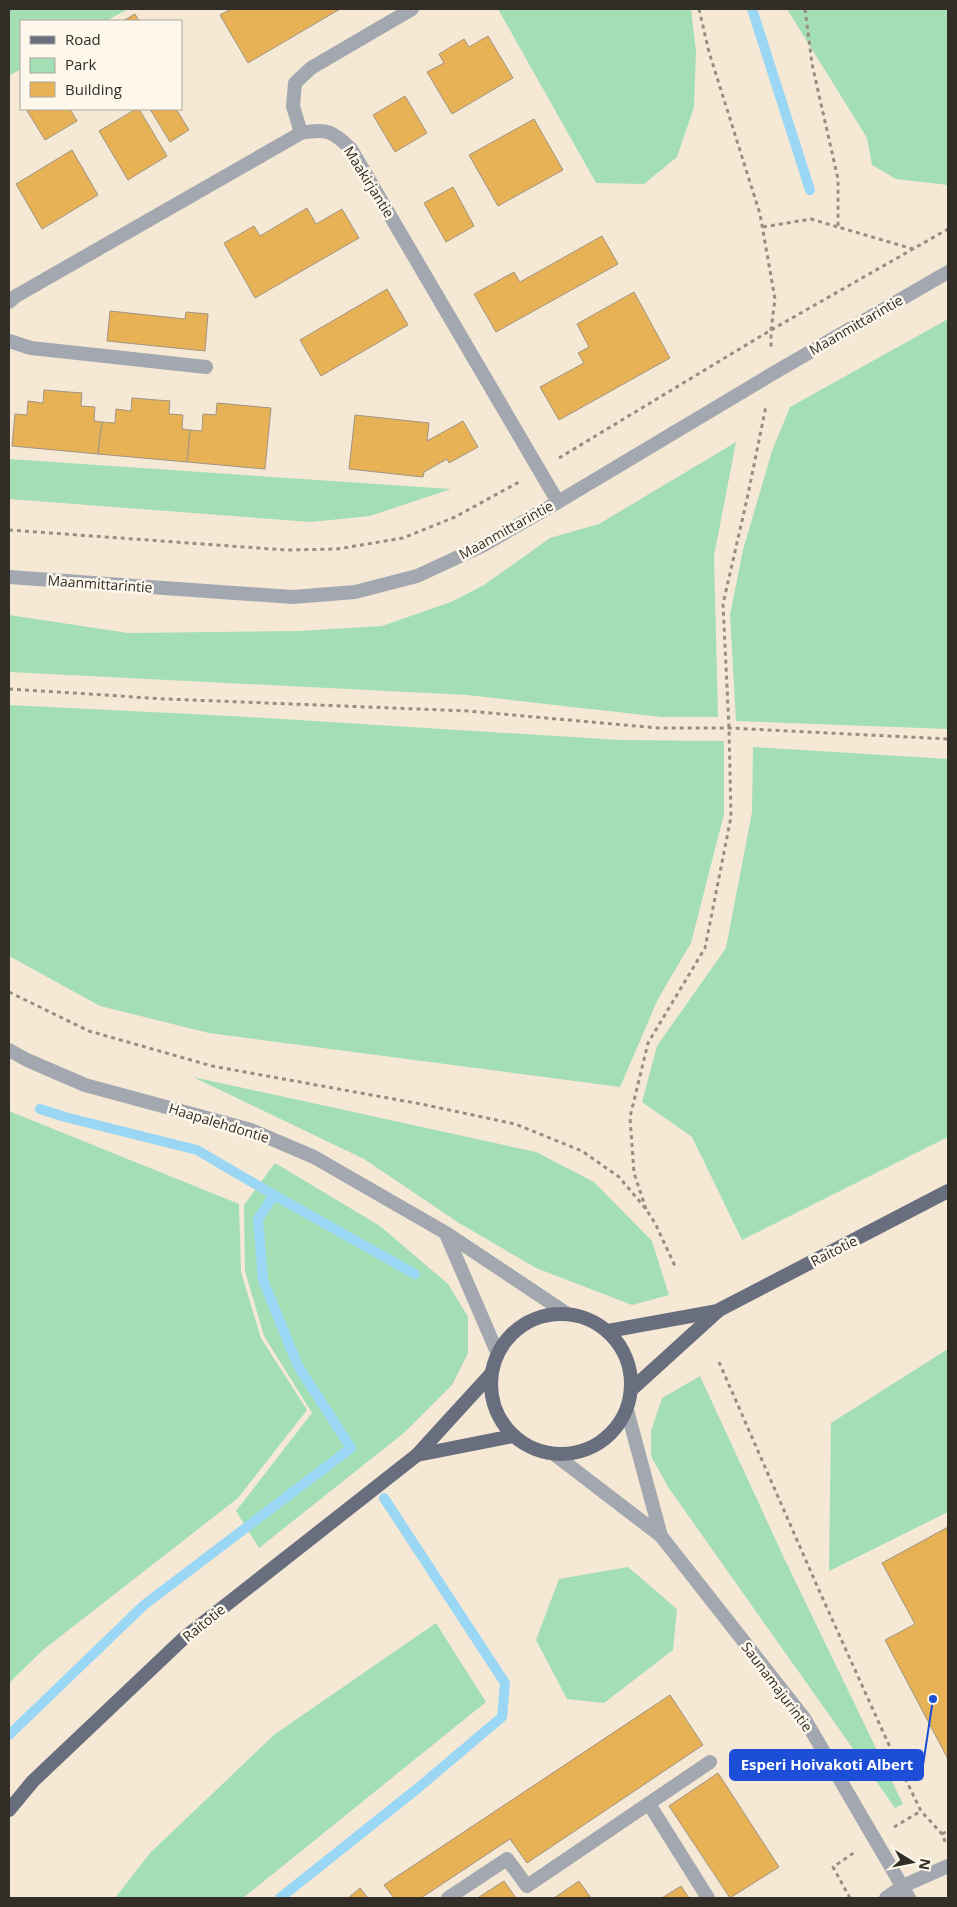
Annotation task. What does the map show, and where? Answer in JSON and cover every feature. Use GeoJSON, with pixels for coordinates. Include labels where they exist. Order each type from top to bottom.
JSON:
{"type":"FeatureCollection","features":[{"type":"Feature","properties":{"kind":"main road","name":"Raitotie"},"geometry":{"type":"LineString","coordinates":[[632,1389],[719,1310],[948,1191]]}},
{"type":"Feature","properties":{"kind":"main road","name":"Raitotie"},"geometry":{"type":"LineString","coordinates":[[608,1331],[719,1310]]}},
{"type":"Feature","properties":{"kind":"main road"},"geometry":{"type":"LineString","coordinates":[[566,1313],[589,1318],[608,1331],[622,1347],[630,1368],[632,1389],[627,1410],[615,1430],[598,1444],[577,1453],[554,1454],[532,1448],[513,1436],[499,1418],[491,1397],[491,1374],[497,1352],[509,1335],[526,1322],[545,1314],[566,1313]]}},
{"type":"Feature","properties":{"kind":"main road","name":"Raitotie"},"geometry":{"type":"LineString","coordinates":[[9,1810],[33,1781],[184,1638],[417,1455],[491,1374]]}},
{"type":"Feature","properties":{"kind":"main road","name":"Raitotie"},"geometry":{"type":"LineString","coordinates":[[417,1455],[513,1436]]}},
{"type":"Feature","properties":{"kind":"street"},"geometry":{"type":"LineString","coordinates":[[301,133],[293,106],[295,82],[311,68],[412,9]]}},
{"type":"Feature","properties":{"kind":"street","name":"Maakirjantie"},"geometry":{"type":"LineString","coordinates":[[9,302],[301,133],[320,129],[338,136],[351,149],[538,471],[558,502]]}},
{"type":"Feature","properties":{"kind":"street","name":"Maanmittarintie"},"geometry":{"type":"LineString","coordinates":[[9,577],[293,597],[355,592],[417,576],[482,546],[948,272]]}},
{"type":"Feature","properties":{"kind":"street"},"geometry":{"type":"LineString","coordinates":[[9,341],[31,348],[206,367]]}},
{"type":"Feature","properties":{"kind":"street","name":"Haapalehdontie"},"geometry":{"type":"LineString","coordinates":[[9,1050],[84,1085],[251,1130],[314,1157],[446,1233],[566,1313]]}},
{"type":"Feature","properties":{"kind":"street"},"geometry":{"type":"LineString","coordinates":[[446,1233],[497,1352]]}},
{"type":"Feature","properties":{"kind":"street","name":"Saunamajurintie"},"geometry":{"type":"LineString","coordinates":[[627,1410],[661,1536]]}},
{"type":"Feature","properties":{"kind":"street","name":"Saunamajurintie"},"geometry":{"type":"LineString","coordinates":[[554,1454],[661,1536],[804,1718],[906,1892]]}},
{"type":"Feature","properties":{"kind":"street"},"geometry":{"type":"LineString","coordinates":[[458,1896],[507,1859],[527,1886],[710,1762]]}},
{"type":"Feature","properties":{"kind":"street"},"geometry":{"type":"LineString","coordinates":[[649,1804],[708,1898]]}},
{"type":"Feature","properties":{"kind":"street"},"geometry":{"type":"LineString","coordinates":[[886,1898],[906,1892],[948,1866]]}},
{"type":"Feature","properties":{"kind":"path"},"geometry":{"type":"LineString","coordinates":[[646,1210],[634,1173],[630,1117],[648,1043],[705,948],[731,817],[723,604],[747,499],[772,374],[771,330],[775,299],[763,228],[709,52],[699,9]]}},
{"type":"Feature","properties":{"kind":"path"},"geometry":{"type":"LineString","coordinates":[[805,9],[812,64],[838,179],[838,227]]}},
{"type":"Feature","properties":{"kind":"path"},"geometry":{"type":"LineString","coordinates":[[763,228],[811,219],[913,249]]}},
{"type":"Feature","properties":{"kind":"path"},"geometry":{"type":"LineString","coordinates":[[9,530],[286,550],[338,549],[403,538],[455,517],[538,471],[771,330],[948,229]]}},
{"type":"Feature","properties":{"kind":"path"},"geometry":{"type":"LineString","coordinates":[[9,689],[176,699],[468,711],[658,728],[729,728],[948,739]]}},
{"type":"Feature","properties":{"kind":"path"},"geometry":{"type":"LineString","coordinates":[[9,992],[89,1031],[212,1066],[421,1104],[515,1124],[582,1151],[619,1177],[646,1210],[655,1223],[675,1266]]}},
{"type":"Feature","properties":{"kind":"path"},"geometry":{"type":"LineString","coordinates":[[719,1362],[889,1745],[921,1811],[942,1834],[948,1850]]}},
{"type":"Feature","properties":{"kind":"path"},"geometry":{"type":"LineString","coordinates":[[942,1834],[948,1831]]}},
{"type":"Feature","properties":{"kind":"green space"},"geometry":{"type":"Polygon","coordinates":[[[9,9],[128,9],[108,20],[20,20],[20,70],[9,76],[9,9]]]}},
{"type":"Feature","properties":{"kind":"green space"},"geometry":{"type":"Polygon","coordinates":[[[498,9],[691,9],[696,51],[694,107],[677,157],[644,184],[596,183],[498,9]]]}},
{"type":"Feature","properties":{"kind":"green space"},"geometry":{"type":"Polygon","coordinates":[[[787,9],[948,9],[948,185],[896,179],[872,165],[867,138],[787,9]]]}},
{"type":"Feature","properties":{"kind":"green space"},"geometry":{"type":"Polygon","coordinates":[[[948,319],[948,729],[736,721],[730,615],[743,550],[772,451],[790,407],[948,319]]]}},
{"type":"Feature","properties":{"kind":"green space"},"geometry":{"type":"Polygon","coordinates":[[[736,442],[714,556],[718,717],[662,717],[467,695],[9,672],[9,615],[128,633],[299,631],[382,626],[451,602],[484,585],[550,538],[599,524],[736,442]]]}},
{"type":"Feature","properties":{"kind":"green space"},"geometry":{"type":"Polygon","coordinates":[[[9,459],[451,489],[370,516],[311,522],[9,499],[9,459]]]}},
{"type":"Feature","properties":{"kind":"green space"},"geometry":{"type":"Polygon","coordinates":[[[9,705],[232,716],[621,740],[724,741],[724,814],[691,943],[658,999],[620,1087],[209,1033],[100,1006],[9,956],[9,705]]]}},
{"type":"Feature","properties":{"kind":"green space"},"geometry":{"type":"Polygon","coordinates":[[[753,747],[948,759],[948,1137],[742,1240],[692,1137],[642,1102],[657,1046],[726,948],[752,812],[753,747]]]}},
{"type":"Feature","properties":{"kind":"green space"},"geometry":{"type":"Polygon","coordinates":[[[193,1077],[536,1152],[594,1182],[652,1241],[669,1295],[632,1305],[536,1268],[459,1223],[364,1159],[193,1077]]]}},
{"type":"Feature","properties":{"kind":"green space"},"geometry":{"type":"Polygon","coordinates":[[[9,1111],[239,1204],[241,1272],[261,1338],[307,1410],[238,1498],[43,1650],[9,1683],[9,1111]]]}},
{"type":"Feature","properties":{"kind":"green space"},"geometry":{"type":"Polygon","coordinates":[[[275,1163],[380,1226],[448,1284],[468,1317],[468,1353],[452,1385],[405,1432],[259,1548],[236,1511],[312,1413],[264,1336],[245,1271],[244,1205],[275,1163]]]}},
{"type":"Feature","properties":{"kind":"green space"},"geometry":{"type":"Polygon","coordinates":[[[948,1349],[948,1512],[829,1571],[831,1423],[948,1349]]]}},
{"type":"Feature","properties":{"kind":"green space"},"geometry":{"type":"Polygon","coordinates":[[[700,1376],[785,1560],[903,1804],[895,1808],[668,1487],[651,1456],[651,1431],[662,1398],[700,1376]]]}},
{"type":"Feature","properties":{"kind":"green space"},"geometry":{"type":"Polygon","coordinates":[[[628,1567],[677,1609],[673,1650],[604,1703],[567,1699],[536,1640],[559,1579],[628,1567]]]}},
{"type":"Feature","properties":{"kind":"green space"},"geometry":{"type":"Polygon","coordinates":[[[436,1623],[486,1702],[243,1898],[115,1898],[150,1853],[275,1734],[436,1623]]]}},
{"type":"Feature","properties":{"kind":"building"},"geometry":{"type":"Polygon","coordinates":[[[231,9],[340,9],[248,63],[220,15],[231,9]]]}},
{"type":"Feature","properties":{"kind":"building"},"geometry":{"type":"Polygon","coordinates":[[[135,14],[138,20],[125,20],[135,14]]]}},
{"type":"Feature","properties":{"kind":"building"},"geometry":{"type":"Polygon","coordinates":[[[488,36],[513,78],[452,114],[427,72],[444,63],[439,54],[464,39],[469,47],[488,36]]]}},
{"type":"Feature","properties":{"kind":"building"},"geometry":{"type":"Polygon","coordinates":[[[405,96],[427,133],[395,152],[373,115],[405,96]]]}},
{"type":"Feature","properties":{"kind":"building"},"geometry":{"type":"Polygon","coordinates":[[[27,110],[71,110],[77,121],[45,140],[27,110]]]}},
{"type":"Feature","properties":{"kind":"building"},"geometry":{"type":"Polygon","coordinates":[[[134,110],[140,110],[167,156],[128,180],[99,131],[134,110]]]}},
{"type":"Feature","properties":{"kind":"building"},"geometry":{"type":"Polygon","coordinates":[[[151,110],[177,110],[189,130],[170,142],[151,110]]]}},
{"type":"Feature","properties":{"kind":"building"},"geometry":{"type":"Polygon","coordinates":[[[534,119],[563,170],[498,206],[469,155],[534,119]]]}},
{"type":"Feature","properties":{"kind":"building"},"geometry":{"type":"Polygon","coordinates":[[[72,150],[98,195],[42,229],[16,184],[72,150]]]}},
{"type":"Feature","properties":{"kind":"building"},"geometry":{"type":"Polygon","coordinates":[[[453,187],[474,226],[446,242],[424,203],[453,187]]]}},
{"type":"Feature","properties":{"kind":"building"},"geometry":{"type":"Polygon","coordinates":[[[307,208],[316,224],[342,209],[359,238],[255,298],[224,243],[254,226],[260,236],[307,208]]]}},
{"type":"Feature","properties":{"kind":"building"},"geometry":{"type":"Polygon","coordinates":[[[602,236],[618,264],[496,332],[474,294],[514,272],[520,282],[602,236]]]}},
{"type":"Feature","properties":{"kind":"building"},"geometry":{"type":"Polygon","coordinates":[[[387,289],[408,325],[321,376],[300,340],[387,289]]]}},
{"type":"Feature","properties":{"kind":"building"},"geometry":{"type":"Polygon","coordinates":[[[634,292],[670,358],[559,420],[540,387],[584,363],[578,353],[589,347],[577,324],[634,292]]]}},
{"type":"Feature","properties":{"kind":"building"},"geometry":{"type":"Polygon","coordinates":[[[110,311],[185,319],[186,312],[208,314],[205,351],[107,341],[110,311]]]}},
{"type":"Feature","properties":{"kind":"building"},"geometry":{"type":"Polygon","coordinates":[[[44,390],[82,393],[81,406],[95,407],[94,421],[102,422],[98,454],[12,446],[15,414],[27,415],[28,401],[43,403],[44,390]]]}},
{"type":"Feature","properties":{"kind":"building"},"geometry":{"type":"Polygon","coordinates":[[[132,398],[170,401],[169,414],[183,415],[182,429],[190,430],[187,462],[98,454],[102,422],[115,423],[116,409],[131,411],[132,398]]]}},
{"type":"Feature","properties":{"kind":"building"},"geometry":{"type":"Polygon","coordinates":[[[217,403],[271,408],[265,469],[187,462],[190,430],[202,431],[203,414],[216,415],[217,403]]]}},
{"type":"Feature","properties":{"kind":"building"},"geometry":{"type":"Polygon","coordinates":[[[355,415],[429,423],[427,441],[463,421],[478,447],[449,463],[447,459],[424,472],[423,477],[349,469],[355,415]]]}},
{"type":"Feature","properties":{"kind":"building"},"geometry":{"type":"Polygon","coordinates":[[[948,1527],[948,1759],[885,1640],[915,1624],[882,1563],[948,1527]]]}},
{"type":"Feature","properties":{"kind":"building"},"geometry":{"type":"Polygon","coordinates":[[[670,1695],[703,1745],[527,1863],[510,1839],[421,1898],[394,1898],[384,1885],[670,1695]]]}},
{"type":"Feature","properties":{"kind":"building"},"geometry":{"type":"Polygon","coordinates":[[[718,1773],[779,1867],[730,1898],[669,1806],[718,1773]]]}},
{"type":"Feature","properties":{"kind":"building"},"geometry":{"type":"Polygon","coordinates":[[[504,1881],[516,1898],[479,1897],[504,1881]]]}},
{"type":"Feature","properties":{"kind":"building"},"geometry":{"type":"Polygon","coordinates":[[[579,1881],[591,1898],[554,1898],[579,1881]]]}},
{"type":"Feature","properties":{"kind":"building"},"geometry":{"type":"Polygon","coordinates":[[[681,1886],[689,1898],[662,1898],[681,1886]]]}},
{"type":"Feature","properties":{"kind":"building"},"geometry":{"type":"Polygon","coordinates":[[[360,1888],[368,1898],[348,1898],[360,1888]]]}},
{"type":"Feature","properties":{"kind":"waterway"},"geometry":{"type":"LineString","coordinates":[[752,9],[810,190]]}},
{"type":"Feature","properties":{"kind":"waterway"},"geometry":{"type":"LineString","coordinates":[[40,1109],[197,1150],[415,1274]]}},
{"type":"Feature","properties":{"kind":"waterway"},"geometry":{"type":"LineString","coordinates":[[9,1735],[144,1605],[351,1448],[298,1366],[263,1280],[258,1219],[274,1195]]}},
{"type":"Feature","properties":{"kind":"waterway"},"geometry":{"type":"LineString","coordinates":[[280,1898],[418,1788],[502,1717],[505,1683],[384,1498]]}},
{"type":"Feature","properties":{"kind":"place","name":"Esperi Hoivakoti Albert"},"geometry":{"type":"Point","coordinates":[933,1699]}}]}
